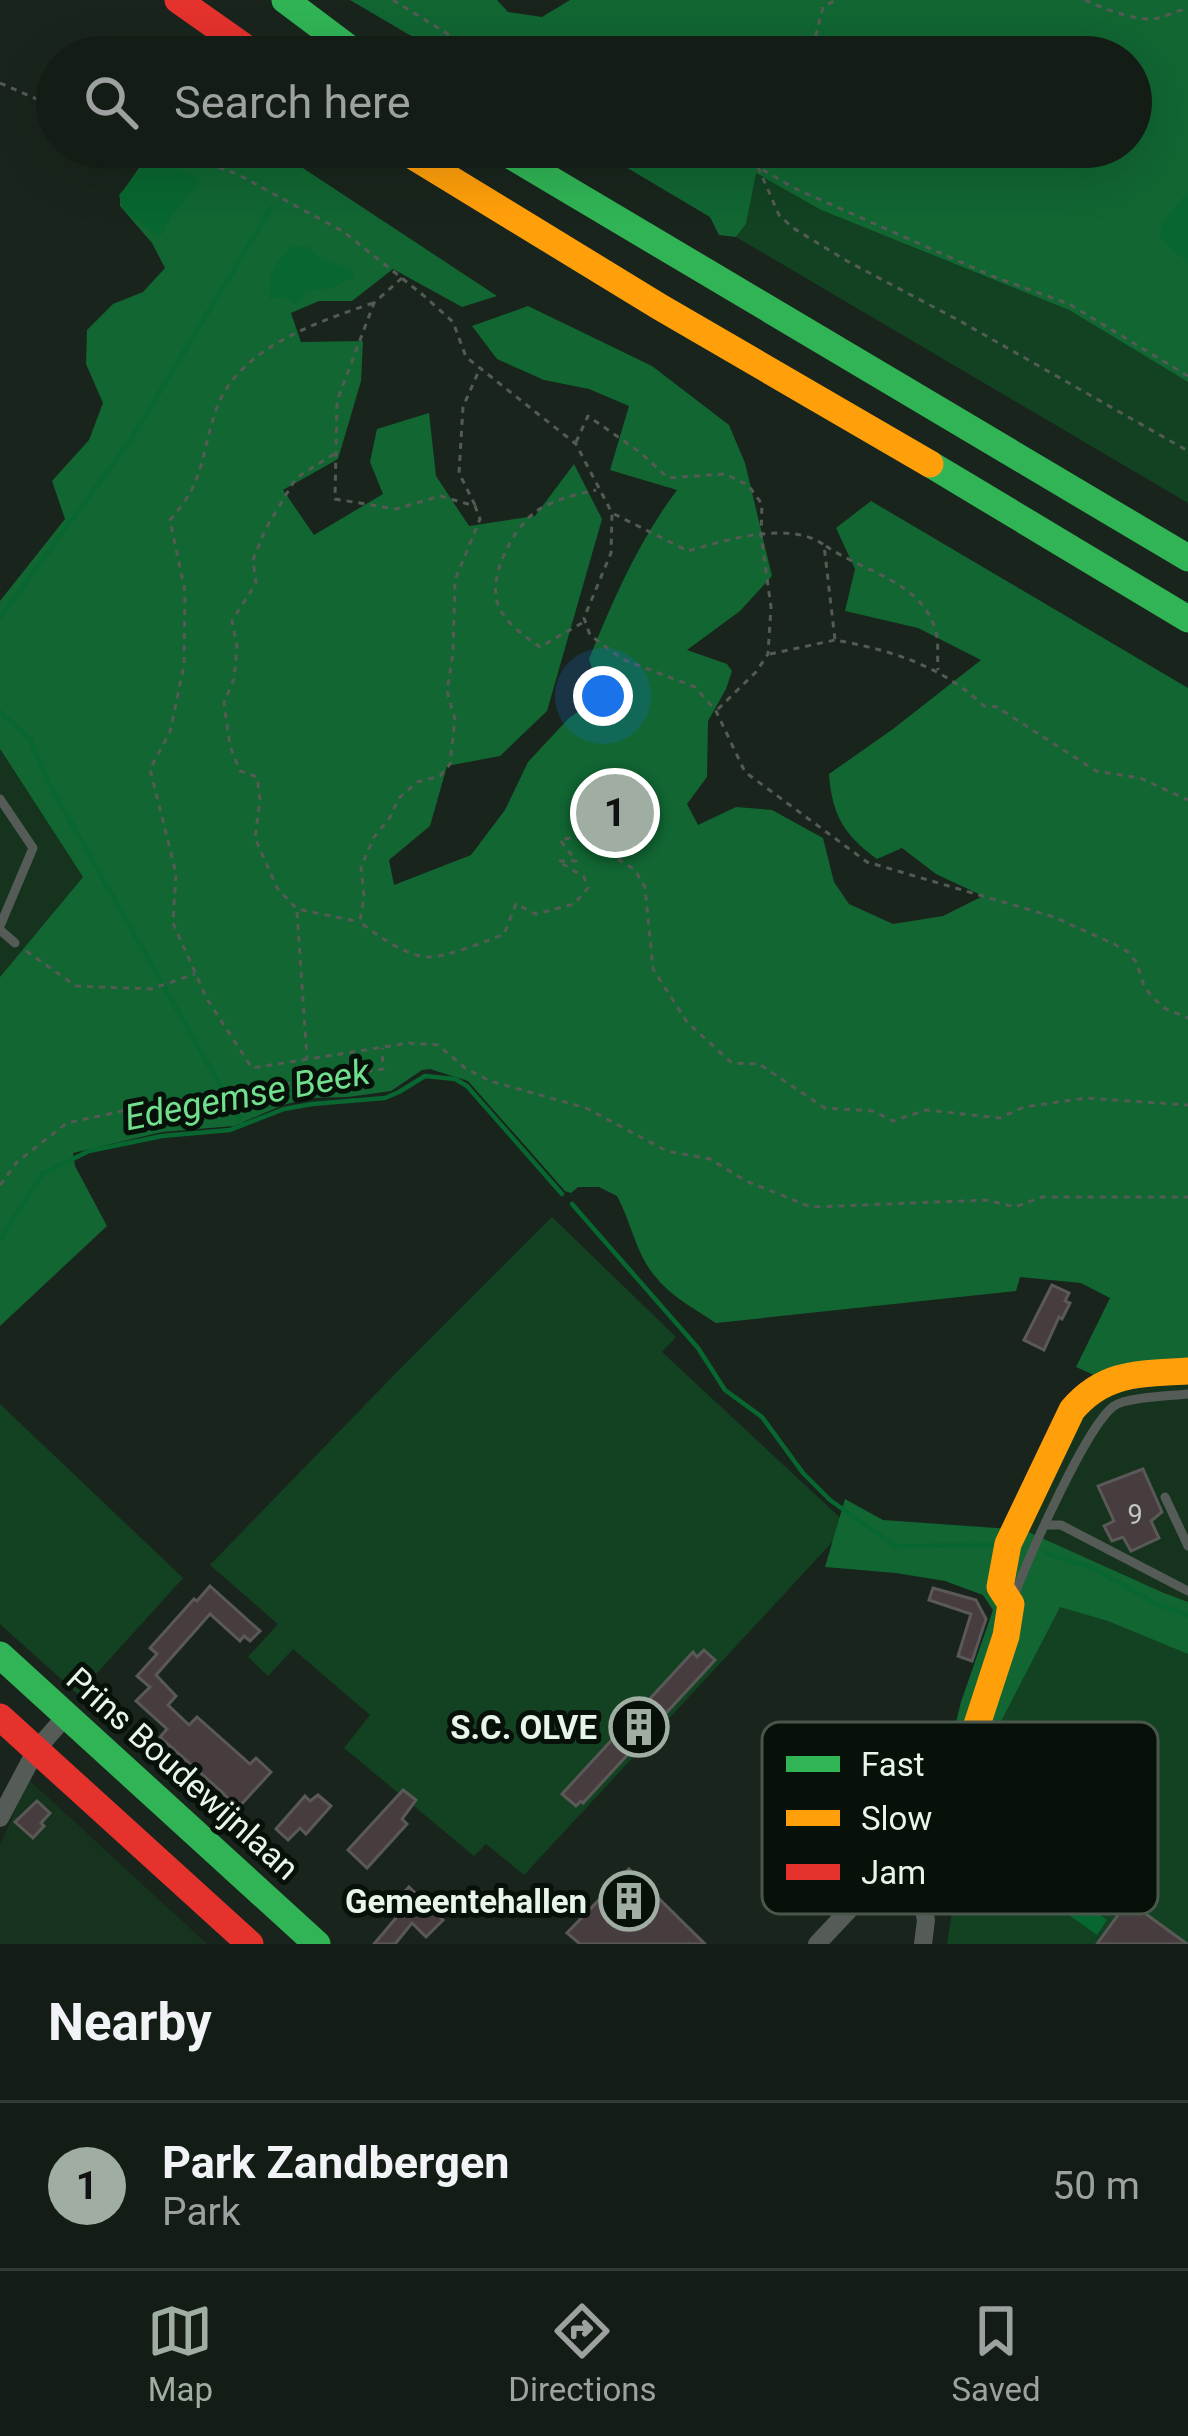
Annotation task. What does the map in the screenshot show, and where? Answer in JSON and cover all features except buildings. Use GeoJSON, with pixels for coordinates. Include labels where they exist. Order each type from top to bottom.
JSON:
{"type":"FeatureCollection","features":[{"type":"Feature","properties":{"kind":"main road"},"geometry":{"type":"LineString","coordinates":[[178,0],[230,36]]}},
{"type":"Feature","properties":{"kind":"main road"},"geometry":{"type":"LineString","coordinates":[[285,0],[333,36]]}},
{"type":"Feature","properties":{"kind":"main road"},"geometry":{"type":"LineString","coordinates":[[432,168],[1188,619]]}},
{"type":"Feature","properties":{"kind":"main road"},"geometry":{"type":"LineString","coordinates":[[531,168],[1188,558]]}},
{"type":"Feature","properties":{"kind":"main road"},"geometry":{"type":"LineString","coordinates":[[978,1722],[1006,1636],[1011,1604],[1000,1587],[1008,1544],[1072,1410],[1084,1393],[1105,1380],[1188,1371]]}},
{"type":"Feature","properties":{"kind":"main road","name":"Prins Boudewijnlaan"},"geometry":{"type":"LineString","coordinates":[[0,1655],[317,1944]]}},
{"type":"Feature","properties":{"kind":"main road"},"geometry":{"type":"LineString","coordinates":[[0,1717],[250,1944]]}},
{"type":"Feature","properties":{"kind":"street"},"geometry":{"type":"LineString","coordinates":[[0,1818],[35,1750],[66,1715]]}},
{"type":"Feature","properties":{"kind":"street"},"geometry":{"type":"LineString","coordinates":[[817,1944],[845,1914]]}},
{"type":"Feature","properties":{"kind":"street"},"geometry":{"type":"LineString","coordinates":[[923,1944],[925,1914]]}},
{"type":"Feature","properties":{"kind":"lane"},"geometry":{"type":"LineString","coordinates":[[0,799],[33,848],[0,928],[14,943]]}},
{"type":"Feature","properties":{"kind":"lane"},"geometry":{"type":"LineString","coordinates":[[1011,1604],[1096,1425],[1116,1403],[1188,1394]]}},
{"type":"Feature","properties":{"kind":"lane"},"geometry":{"type":"LineString","coordinates":[[1165,1497],[1188,1546]]}},
{"type":"Feature","properties":{"kind":"lane"},"geometry":{"type":"LineString","coordinates":[[1045,1525],[1060,1525],[1188,1591]]}},
{"type":"Feature","properties":{"kind":"path"},"geometry":{"type":"LineString","coordinates":[[394,0],[451,36]]}},
{"type":"Feature","properties":{"kind":"path"},"geometry":{"type":"LineString","coordinates":[[816,36],[823,7],[836,0]]}},
{"type":"Feature","properties":{"kind":"path"},"geometry":{"type":"LineString","coordinates":[[1085,0],[1155,20],[1188,9]]}},
{"type":"Feature","properties":{"kind":"path"},"geometry":{"type":"LineString","coordinates":[[0,83],[36,99]]}},
{"type":"Feature","properties":{"kind":"path"},"geometry":{"type":"LineString","coordinates":[[220,168],[344,232],[453,322],[466,356],[576,444],[612,513],[688,550],[736,537],[813,537],[844,559],[907,589],[936,631],[938,674]]}},
{"type":"Feature","properties":{"kind":"path"},"geometry":{"type":"LineString","coordinates":[[758,168],[779,215],[793,228],[1188,451]]}},
{"type":"Feature","properties":{"kind":"path"},"geometry":{"type":"LineString","coordinates":[[760,168],[851,214],[1069,304],[1188,376]]}},
{"type":"Feature","properties":{"kind":"path"},"geometry":{"type":"LineString","coordinates":[[402,278],[374,303],[307,326],[239,371],[218,405],[198,481],[170,520],[184,591],[184,665],[170,732],[150,770],[176,873],[173,923],[207,999],[252,1068],[409,1043],[438,1045],[490,1081],[586,1108],[668,1151],[710,1160],[746,1181],[811,1207],[987,1200],[1015,1207],[1042,1197],[1188,1197]]}},
{"type":"Feature","properties":{"kind":"path"},"geometry":{"type":"LineString","coordinates":[[374,303],[337,401],[335,499],[397,509],[440,496],[476,506]]}},
{"type":"Feature","properties":{"kind":"path"},"geometry":{"type":"LineString","coordinates":[[360,922],[361,867],[374,837],[399,798],[417,782],[440,776],[450,764],[455,719],[447,691],[455,580],[480,520],[459,473],[463,407],[480,368]]}},
{"type":"Feature","properties":{"kind":"path"},"geometry":{"type":"LineString","coordinates":[[576,444],[588,416],[668,478],[725,474],[748,485],[762,504],[761,536],[771,607],[768,654],[716,711]]}},
{"type":"Feature","properties":{"kind":"path"},"geometry":{"type":"LineString","coordinates":[[336,453],[296,478],[266,530],[253,560],[256,583],[232,621],[237,647],[234,679],[224,703],[239,771],[257,777],[260,800],[255,838],[277,888],[297,909],[360,922],[382,940],[427,958],[504,934],[516,904],[536,914],[574,904],[587,888],[584,878],[558,861],[576,860],[560,841],[580,836],[634,869],[645,887],[653,969],[687,1022],[732,1063],[759,1064],[825,1108],[874,1112],[893,1121],[926,1110],[1000,1118],[1024,1107],[1086,1098],[1188,1105]]}},
{"type":"Feature","properties":{"kind":"path"},"geometry":{"type":"LineString","coordinates":[[598,490],[561,499],[534,513],[509,542],[495,585],[499,608],[540,647],[584,622],[611,554],[612,513]]}},
{"type":"Feature","properties":{"kind":"path"},"geometry":{"type":"LineString","coordinates":[[824,545],[835,640]]}},
{"type":"Feature","properties":{"kind":"path"},"geometry":{"type":"LineString","coordinates":[[584,622],[590,634],[622,658],[695,687],[716,711],[745,772],[867,862],[1054,917],[1114,944],[1138,963],[1144,986],[1154,998],[1188,1018]]}},
{"type":"Feature","properties":{"kind":"path"},"geometry":{"type":"LineString","coordinates":[[768,654],[835,640],[888,651],[960,683],[984,706],[998,707],[1096,771],[1140,778],[1188,800]]}},
{"type":"Feature","properties":{"kind":"path"},"geometry":{"type":"LineString","coordinates":[[297,909],[308,1060]]}},
{"type":"Feature","properties":{"kind":"path"},"geometry":{"type":"LineString","coordinates":[[14,943],[76,986],[151,989],[196,973]]}},
{"type":"Feature","properties":{"kind":"path"},"geometry":{"type":"LineString","coordinates":[[0,1185],[17,1162],[67,1123],[383,1069],[382,1048]]}},
{"type":"Feature","properties":{"kind":"shaded area"},"geometry":{"type":"Polygon","coordinates":[[[350,0],[497,0],[508,12],[542,17],[570,0],[1188,0],[1188,382],[1069,310],[821,210],[756,173],[746,224],[736,237],[719,235],[710,217],[627,168],[1152,168],[1152,36],[411,36],[350,0]]]}},
{"type":"Feature","properties":{"kind":"shaded area"},"geometry":{"type":"Polygon","coordinates":[[[139,168],[303,168],[497,296],[462,307],[393,269],[352,301],[319,301],[291,313],[301,342],[363,341],[361,381],[338,459],[283,490],[314,535],[383,494],[370,462],[377,429],[429,413],[436,476],[469,526],[535,516],[574,464],[602,519],[547,711],[500,756],[447,766],[430,826],[389,860],[394,885],[471,855],[505,810],[528,762],[569,718],[601,696],[589,659],[638,551],[677,490],[610,470],[629,406],[589,389],[544,380],[497,359],[472,326],[528,306],[652,366],[729,425],[745,463],[772,576],[740,611],[687,650],[727,664],[732,671],[708,721],[707,777],[687,804],[698,825],[736,807],[772,810],[823,838],[834,882],[849,904],[893,924],[943,916],[983,896],[936,874],[902,848],[877,859],[848,832],[833,801],[829,774],[981,660],[918,628],[845,611],[855,569],[836,528],[871,501],[1188,688],[1188,1371],[1105,1380],[1076,1367],[1110,1298],[1081,1283],[1020,1277],[1016,1291],[716,1323],[675,1296],[654,1275],[617,1196],[599,1187],[565,1191],[468,1081],[430,1069],[391,1091],[310,1098],[234,1126],[162,1132],[73,1153],[75,1166],[107,1226],[0,1326],[0,977],[83,877],[0,749],[0,601],[65,519],[52,481],[89,440],[103,403],[86,364],[87,330],[113,304],[143,292],[165,268],[152,243],[120,206],[120,195],[139,168]]]}},
{"type":"Feature","properties":{"kind":"shaded area"},"geometry":{"type":"Polygon","coordinates":[[[142,168],[175,168],[200,183],[157,237],[123,208],[119,195],[142,168]]]}},
{"type":"Feature","properties":{"kind":"shaded area"},"geometry":{"type":"Polygon","coordinates":[[[755,172],[821,210],[1069,310],[1188,382],[1188,503],[736,237],[746,224],[755,172]]]}},
{"type":"Feature","properties":{"kind":"shaded area"},"geometry":{"type":"Polygon","coordinates":[[[1188,194],[1188,263],[1159,237],[1170,213],[1188,194]]]}},
{"type":"Feature","properties":{"kind":"shaded area"},"geometry":{"type":"Polygon","coordinates":[[[293,246],[308,246],[319,257],[352,271],[354,277],[305,292],[294,304],[283,298],[270,299],[274,269],[293,246]]]}},
{"type":"Feature","properties":{"kind":"shaded area"},"geometry":{"type":"Polygon","coordinates":[[[0,750],[83,877],[0,977],[0,750]]]}},
{"type":"Feature","properties":{"kind":"shaded area"},"geometry":{"type":"Polygon","coordinates":[[[552,1217],[676,1337],[662,1352],[848,1525],[524,1875],[486,1844],[474,1856],[344,1748],[370,1715],[293,1649],[268,1676],[248,1657],[278,1624],[210,1565],[552,1217]]]}},
{"type":"Feature","properties":{"kind":"shaded area"},"geometry":{"type":"Polygon","coordinates":[[[1188,1378],[1188,1602],[1024,1530],[1086,1412],[1099,1398],[1116,1390],[1188,1378]]]}},
{"type":"Feature","properties":{"kind":"shaded area"},"geometry":{"type":"Polygon","coordinates":[[[0,1404],[183,1578],[78,1694],[0,1624],[0,1404]]]}},
{"type":"Feature","properties":{"kind":"shaded area"},"geometry":{"type":"Polygon","coordinates":[[[845,1499],[883,1520],[1024,1530],[1188,1602],[1188,1654],[1060,1607],[1001,1722],[956,1722],[993,1610],[983,1595],[945,1581],[825,1567],[845,1499]]]}},
{"type":"Feature","properties":{"kind":"shaded area"},"geometry":{"type":"Polygon","coordinates":[[[1054,1594],[1188,1646],[1188,1944],[947,1944],[952,1914],[1158,1914],[1158,1722],[996,1722],[1054,1594]]]}},
{"type":"Feature","properties":{"kind":"shaded area"},"geometry":{"type":"Polygon","coordinates":[[[28,1779],[207,1944],[0,1944],[0,1846],[28,1779]]]}},
{"type":"Feature","properties":{"kind":"shaded area"},"geometry":{"type":"Polygon","coordinates":[[[1067,1914],[1099,1914],[1107,1920],[1097,1935],[1067,1914]]]}},
{"type":"Feature","properties":{"kind":"waterway"},"geometry":{"type":"LineString","coordinates":[[0,618],[132,438],[271,208]]}},
{"type":"Feature","properties":{"kind":"waterway"},"geometry":{"type":"LineString","coordinates":[[0,712],[30,739],[47,780],[242,1124]]}},
{"type":"Feature","properties":{"kind":"waterway","name":"Edegemse Beek"},"geometry":{"type":"LineString","coordinates":[[0,1240],[42,1174],[89,1151],[162,1136],[230,1130],[284,1109],[385,1098],[425,1076],[455,1079],[467,1086],[562,1194]]}},
{"type":"Feature","properties":{"kind":"waterway","name":"Edegemse Beek"},"geometry":{"type":"LineString","coordinates":[[572,1204],[698,1348],[725,1390],[762,1417],[803,1473],[830,1500],[895,1546],[995,1545]]}},
{"type":"Feature","properties":{"kind":"waterway","name":"Edegemse Beek"},"geometry":{"type":"LineString","coordinates":[[1046,1553],[1093,1568],[1156,1604],[1188,1615]]}},
{"type":"Feature","properties":{"kind":"traffic: fast"},"geometry":{"type":"LineString","coordinates":[[285,0],[333,36]]}},
{"type":"Feature","properties":{"kind":"traffic: fast"},"geometry":{"type":"LineString","coordinates":[[531,168],[1188,558]]}},
{"type":"Feature","properties":{"kind":"traffic: fast"},"geometry":{"type":"LineString","coordinates":[[930,464],[1188,619]]}},
{"type":"Feature","properties":{"kind":"traffic: fast"},"geometry":{"type":"LineString","coordinates":[[0,1655],[317,1944]]}},
{"type":"Feature","properties":{"kind":"traffic: slow"},"geometry":{"type":"LineString","coordinates":[[432,168],[930,464]]}},
{"type":"Feature","properties":{"kind":"traffic: slow"},"geometry":{"type":"LineString","coordinates":[[978,1722],[1006,1636],[1011,1604],[1000,1587],[1008,1544],[1072,1410],[1111,1381],[1188,1371]]}},
{"type":"Feature","properties":{"kind":"traffic: jam"},"geometry":{"type":"LineString","coordinates":[[178,0],[229,36]]}},
{"type":"Feature","properties":{"kind":"traffic: jam"},"geometry":{"type":"LineString","coordinates":[[0,1717],[250,1944]]}},
{"type":"Feature","properties":{"kind":"place","name":"Park Zandbergen"},"geometry":{"type":"Point","coordinates":[615,813]}},
{"type":"Feature","properties":{"kind":"place","name":"S.C. OLVE"},"geometry":{"type":"Point","coordinates":[639,1727]}},
{"type":"Feature","properties":{"kind":"place","name":"Gemeentehallen"},"geometry":{"type":"Point","coordinates":[629,1901]}}]}
